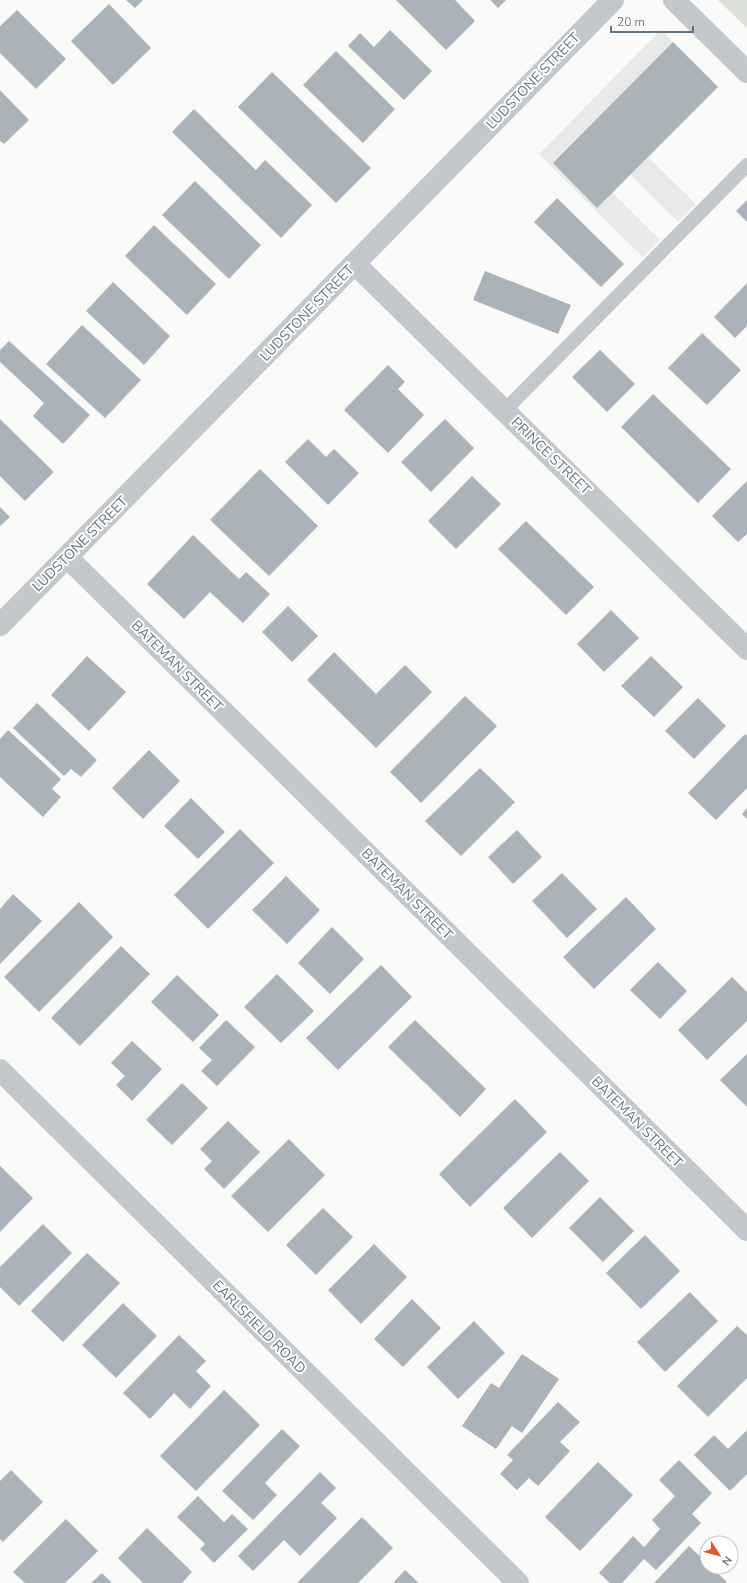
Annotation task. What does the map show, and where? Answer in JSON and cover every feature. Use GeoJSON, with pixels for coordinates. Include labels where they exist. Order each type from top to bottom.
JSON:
{"type":"FeatureCollection","features":[{"type":"Feature","properties":{"kind":"street","name":"LUDSTONE STREET"},"geometry":{"type":"LineString","coordinates":[[0,625],[613,0]]}},
{"type":"Feature","properties":{"kind":"street"},"geometry":{"type":"LineString","coordinates":[[674,0],[747,72]]}},
{"type":"Feature","properties":{"kind":"street","name":"PRINCE STREET"},"geometry":{"type":"LineString","coordinates":[[355,264],[747,649]]}},
{"type":"Feature","properties":{"kind":"street","name":"BATEMAN STREET"},"geometry":{"type":"LineString","coordinates":[[67,558],[747,1230]]}},
{"type":"Feature","properties":{"kind":"street","name":"EARLSFIELD ROAD"},"geometry":{"type":"LineString","coordinates":[[0,1070],[518,1583]]}},
{"type":"Feature","properties":{"kind":"lane"},"geometry":{"type":"LineString","coordinates":[[504,411],[747,165]]}},
{"type":"Feature","properties":{"kind":"shaded area"},"geometry":{"type":"Polygon","coordinates":[[[718,0],[747,0],[747,28],[718,0]]]}},
{"type":"Feature","properties":{"kind":"shaded area"},"geometry":{"type":"Polygon","coordinates":[[[661,30],[715,84],[645,154],[696,204],[678,222],[628,172],[610,190],[660,240],[643,257],[539,154],[661,30]]]}},
{"type":"Feature","properties":{"kind":"building"},"geometry":{"type":"Polygon","coordinates":[[[126,0],[143,0],[135,8],[126,0]]]}},
{"type":"Feature","properties":{"kind":"building"},"geometry":{"type":"Polygon","coordinates":[[[396,0],[455,0],[475,21],[446,50],[396,0]]]}},
{"type":"Feature","properties":{"kind":"building"},"geometry":{"type":"Polygon","coordinates":[[[490,0],[506,0],[498,8],[490,0]]]}},
{"type":"Feature","properties":{"kind":"building"},"geometry":{"type":"Polygon","coordinates":[[[109,4],[151,48],[113,85],[71,41],[109,4]]]}},
{"type":"Feature","properties":{"kind":"building"},"geometry":{"type":"Polygon","coordinates":[[[17,10],[66,59],[36,89],[0,53],[0,26],[17,10]]]}},
{"type":"Feature","properties":{"kind":"building"},"geometry":{"type":"Polygon","coordinates":[[[390,30],[432,71],[404,100],[348,46],[360,33],[374,47],[390,30]]]}},
{"type":"Feature","properties":{"kind":"building"},"geometry":{"type":"Polygon","coordinates":[[[673,42],[718,87],[597,208],[553,163],[673,42]]]}},
{"type":"Feature","properties":{"kind":"building"},"geometry":{"type":"Polygon","coordinates":[[[336,51],[395,109],[363,143],[303,85],[336,51]]]}},
{"type":"Feature","properties":{"kind":"building"},"geometry":{"type":"Polygon","coordinates":[[[272,72],[371,168],[336,203],[238,107],[272,72]]]}},
{"type":"Feature","properties":{"kind":"building"},"geometry":{"type":"Polygon","coordinates":[[[0,90],[29,120],[4,144],[0,141],[0,90]]]}},
{"type":"Feature","properties":{"kind":"building"},"geometry":{"type":"Polygon","coordinates":[[[194,109],[256,170],[265,160],[312,205],[281,238],[172,132],[194,109]]]}},
{"type":"Feature","properties":{"kind":"building"},"geometry":{"type":"Polygon","coordinates":[[[195,181],[261,245],[229,279],[162,215],[195,181]]]}},
{"type":"Feature","properties":{"kind":"building"},"geometry":{"type":"Polygon","coordinates":[[[557,198],[624,264],[601,287],[534,222],[557,198]]]}},
{"type":"Feature","properties":{"kind":"building"},"geometry":{"type":"Polygon","coordinates":[[[747,200],[747,222],[736,211],[747,200]]]}},
{"type":"Feature","properties":{"kind":"building"},"geometry":{"type":"Polygon","coordinates":[[[154,225],[216,284],[187,315],[125,256],[154,225]]]}},
{"type":"Feature","properties":{"kind":"building"},"geometry":{"type":"Polygon","coordinates":[[[485,271],[571,305],[558,334],[473,300],[485,271]]]}},
{"type":"Feature","properties":{"kind":"building"},"geometry":{"type":"Polygon","coordinates":[[[113,282],[170,336],[144,365],[86,311],[113,282]]]}},
{"type":"Feature","properties":{"kind":"building"},"geometry":{"type":"Polygon","coordinates":[[[747,283],[747,326],[735,338],[714,317],[747,283]]]}},
{"type":"Feature","properties":{"kind":"building"},"geometry":{"type":"Polygon","coordinates":[[[82,325],[141,380],[105,418],[46,364],[82,325]]]}},
{"type":"Feature","properties":{"kind":"building"},"geometry":{"type":"Polygon","coordinates":[[[702,333],[741,370],[707,405],[668,368],[702,333]]]}},
{"type":"Feature","properties":{"kind":"building"},"geometry":{"type":"Polygon","coordinates":[[[9,341],[90,415],[63,444],[33,416],[44,403],[0,362],[0,350],[9,341]]]}},
{"type":"Feature","properties":{"kind":"building"},"geometry":{"type":"Polygon","coordinates":[[[600,350],[635,384],[607,412],[572,377],[600,350]]]}},
{"type":"Feature","properties":{"kind":"building"},"geometry":{"type":"Polygon","coordinates":[[[388,365],[405,382],[398,389],[424,415],[388,453],[344,410],[388,365]]]}},
{"type":"Feature","properties":{"kind":"building"},"geometry":{"type":"Polygon","coordinates":[[[653,394],[731,469],[698,503],[621,427],[653,394]]]}},
{"type":"Feature","properties":{"kind":"building"},"geometry":{"type":"Polygon","coordinates":[[[0,419],[54,472],[25,501],[0,476],[0,419]]]}},
{"type":"Feature","properties":{"kind":"building"},"geometry":{"type":"Polygon","coordinates":[[[445,419],[474,448],[431,492],[401,462],[445,419]]]}},
{"type":"Feature","properties":{"kind":"building"},"geometry":{"type":"Polygon","coordinates":[[[308,439],[326,457],[334,449],[359,473],[328,505],[285,462],[308,439]]]}},
{"type":"Feature","properties":{"kind":"building"},"geometry":{"type":"Polygon","coordinates":[[[260,469],[318,526],[269,576],[210,520],[260,469]]]}},
{"type":"Feature","properties":{"kind":"building"},"geometry":{"type":"Polygon","coordinates":[[[472,476],[501,504],[456,549],[428,521],[472,476]]]}},
{"type":"Feature","properties":{"kind":"building"},"geometry":{"type":"Polygon","coordinates":[[[747,481],[747,534],[738,542],[712,516],[747,481]]]}},
{"type":"Feature","properties":{"kind":"building"},"geometry":{"type":"Polygon","coordinates":[[[0,507],[10,517],[0,526],[0,507]]]}},
{"type":"Feature","properties":{"kind":"building"},"geometry":{"type":"Polygon","coordinates":[[[526,521],[594,587],[566,615],[498,549],[526,521]]]}},
{"type":"Feature","properties":{"kind":"building"},"geometry":{"type":"Polygon","coordinates":[[[193,535],[239,579],[246,572],[270,594],[243,623],[210,592],[184,619],[147,584],[193,535]]]}},
{"type":"Feature","properties":{"kind":"building"},"geometry":{"type":"Polygon","coordinates":[[[288,606],[318,636],[292,662],[262,632],[288,606]]]}},
{"type":"Feature","properties":{"kind":"building"},"geometry":{"type":"Polygon","coordinates":[[[611,610],[639,638],[604,672],[577,644],[611,610]]]}},
{"type":"Feature","properties":{"kind":"building"},"geometry":{"type":"Polygon","coordinates":[[[334,652],[376,694],[405,665],[432,692],[376,748],[307,680],[334,652]]]}},
{"type":"Feature","properties":{"kind":"building"},"geometry":{"type":"Polygon","coordinates":[[[87,656],[126,692],[89,731],[51,695],[87,656]]]}},
{"type":"Feature","properties":{"kind":"building"},"geometry":{"type":"Polygon","coordinates":[[[651,656],[683,687],[654,717],[621,686],[651,656]]]}},
{"type":"Feature","properties":{"kind":"building"},"geometry":{"type":"Polygon","coordinates":[[[465,696],[497,726],[421,803],[390,772],[465,696]]]}},
{"type":"Feature","properties":{"kind":"building"},"geometry":{"type":"Polygon","coordinates":[[[698,698],[726,726],[694,759],[665,731],[698,698]]]}},
{"type":"Feature","properties":{"kind":"building"},"geometry":{"type":"Polygon","coordinates":[[[37,703],[97,760],[81,777],[71,769],[64,776],[13,728],[37,703]]]}},
{"type":"Feature","properties":{"kind":"building"},"geometry":{"type":"Polygon","coordinates":[[[8,730],[61,779],[52,789],[61,797],[43,817],[0,777],[0,739],[8,730]]]}},
{"type":"Feature","properties":{"kind":"building"},"geometry":{"type":"Polygon","coordinates":[[[745,734],[747,736],[747,788],[716,820],[688,793],[745,734]]]}},
{"type":"Feature","properties":{"kind":"building"},"geometry":{"type":"Polygon","coordinates":[[[149,750],[180,781],[143,819],[112,788],[149,750]]]}},
{"type":"Feature","properties":{"kind":"building"},"geometry":{"type":"Polygon","coordinates":[[[480,768],[515,802],[461,856],[425,821],[480,768]]]}},
{"type":"Feature","properties":{"kind":"building"},"geometry":{"type":"Polygon","coordinates":[[[191,798],[225,832],[198,859],[164,826],[191,798]]]}},
{"type":"Feature","properties":{"kind":"building"},"geometry":{"type":"Polygon","coordinates":[[[747,808],[747,819],[742,814],[747,808]]]}},
{"type":"Feature","properties":{"kind":"building"},"geometry":{"type":"Polygon","coordinates":[[[240,829],[274,863],[208,929],[174,895],[240,829]]]}},
{"type":"Feature","properties":{"kind":"building"},"geometry":{"type":"Polygon","coordinates":[[[517,830],[542,857],[513,884],[488,857],[517,830]]]}},
{"type":"Feature","properties":{"kind":"building"},"geometry":{"type":"Polygon","coordinates":[[[562,873],[597,909],[567,938],[532,901],[562,873]]]}},
{"type":"Feature","properties":{"kind":"building"},"geometry":{"type":"Polygon","coordinates":[[[286,876],[320,910],[287,944],[252,910],[286,876]]]}},
{"type":"Feature","properties":{"kind":"building"},"geometry":{"type":"Polygon","coordinates":[[[13,894],[42,921],[0,964],[0,909],[13,894]]]}},
{"type":"Feature","properties":{"kind":"building"},"geometry":{"type":"Polygon","coordinates":[[[626,897],[656,929],[594,989],[563,957],[626,897]]]}},
{"type":"Feature","properties":{"kind":"building"},"geometry":{"type":"Polygon","coordinates":[[[79,902],[113,937],[39,1012],[4,977],[79,902]]]}},
{"type":"Feature","properties":{"kind":"building"},"geometry":{"type":"Polygon","coordinates":[[[332,927],[364,959],[330,994],[298,963],[332,927]]]}},
{"type":"Feature","properties":{"kind":"building"},"geometry":{"type":"Polygon","coordinates":[[[121,946],[150,974],[80,1046],[51,1018],[121,946]]]}},
{"type":"Feature","properties":{"kind":"building"},"geometry":{"type":"Polygon","coordinates":[[[658,962],[687,991],[660,1019],[630,990],[658,962]]]}},
{"type":"Feature","properties":{"kind":"building"},"geometry":{"type":"Polygon","coordinates":[[[381,965],[412,997],[338,1070],[306,1038],[381,965]]]}},
{"type":"Feature","properties":{"kind":"building"},"geometry":{"type":"Polygon","coordinates":[[[277,974],[314,1011],[281,1043],[244,1007],[277,974]]]}},
{"type":"Feature","properties":{"kind":"building"},"geometry":{"type":"Polygon","coordinates":[[[177,975],[219,1015],[193,1042],[151,1002],[177,975]]]}},
{"type":"Feature","properties":{"kind":"building"},"geometry":{"type":"Polygon","coordinates":[[[732,977],[747,992],[747,1021],[707,1060],[678,1030],[732,977]]]}},
{"type":"Feature","properties":{"kind":"building"},"geometry":{"type":"Polygon","coordinates":[[[226,1020],[255,1047],[217,1086],[201,1071],[212,1060],[199,1048],[226,1020]]]}},
{"type":"Feature","properties":{"kind":"building"},"geometry":{"type":"Polygon","coordinates":[[[415,1020],[486,1089],[460,1117],[388,1047],[415,1020]]]}},
{"type":"Feature","properties":{"kind":"building"},"geometry":{"type":"Polygon","coordinates":[[[132,1041],[162,1069],[132,1101],[116,1085],[125,1076],[111,1063],[132,1041]]]}},
{"type":"Feature","properties":{"kind":"building"},"geometry":{"type":"Polygon","coordinates":[[[747,1054],[747,1107],[720,1080],[747,1054]]]}},
{"type":"Feature","properties":{"kind":"building"},"geometry":{"type":"Polygon","coordinates":[[[182,1083],[208,1108],[172,1145],[146,1120],[182,1083]]]}},
{"type":"Feature","properties":{"kind":"building"},"geometry":{"type":"Polygon","coordinates":[[[515,1099],[547,1132],[470,1207],[439,1174],[515,1099]]]}},
{"type":"Feature","properties":{"kind":"building"},"geometry":{"type":"Polygon","coordinates":[[[228,1121],[260,1152],[224,1189],[204,1169],[212,1161],[200,1149],[228,1121]]]}},
{"type":"Feature","properties":{"kind":"building"},"geometry":{"type":"Polygon","coordinates":[[[289,1139],[325,1175],[268,1232],[231,1196],[289,1139]]]}},
{"type":"Feature","properties":{"kind":"building"},"geometry":{"type":"Polygon","coordinates":[[[560,1152],[589,1181],[532,1238],[503,1208],[560,1152]]]}},
{"type":"Feature","properties":{"kind":"building"},"geometry":{"type":"Polygon","coordinates":[[[0,1166],[33,1198],[0,1232],[0,1166]]]}},
{"type":"Feature","properties":{"kind":"building"},"geometry":{"type":"Polygon","coordinates":[[[600,1197],[634,1231],[603,1262],[569,1228],[600,1197]]]}},
{"type":"Feature","properties":{"kind":"building"},"geometry":{"type":"Polygon","coordinates":[[[323,1208],[353,1237],[316,1275],[286,1245],[323,1208]]]}},
{"type":"Feature","properties":{"kind":"building"},"geometry":{"type":"Polygon","coordinates":[[[43,1224],[72,1253],[19,1306],[0,1287],[0,1267],[43,1224]]]}},
{"type":"Feature","properties":{"kind":"building"},"geometry":{"type":"Polygon","coordinates":[[[645,1235],[680,1271],[641,1309],[606,1273],[645,1235]]]}},
{"type":"Feature","properties":{"kind":"building"},"geometry":{"type":"Polygon","coordinates":[[[374,1244],[407,1277],[361,1324],[328,1290],[374,1244]]]}},
{"type":"Feature","properties":{"kind":"building"},"geometry":{"type":"Polygon","coordinates":[[[87,1253],[120,1283],[63,1342],[31,1311],[87,1253]]]}},
{"type":"Feature","properties":{"kind":"building"},"geometry":{"type":"Polygon","coordinates":[[[690,1292],[718,1321],[665,1372],[637,1342],[690,1292]]]}},
{"type":"Feature","properties":{"kind":"building"},"geometry":{"type":"Polygon","coordinates":[[[412,1299],[441,1328],[403,1367],[374,1339],[412,1299]]]}},
{"type":"Feature","properties":{"kind":"building"},"geometry":{"type":"Polygon","coordinates":[[[123,1303],[157,1336],[116,1378],[82,1345],[123,1303]]]}},
{"type":"Feature","properties":{"kind":"building"},"geometry":{"type":"Polygon","coordinates":[[[474,1321],[505,1353],[458,1399],[427,1367],[474,1321]]]}},
{"type":"Feature","properties":{"kind":"building"},"geometry":{"type":"Polygon","coordinates":[[[737,1326],[747,1335],[747,1378],[708,1417],[677,1386],[737,1326]]]}},
{"type":"Feature","properties":{"kind":"building"},"geometry":{"type":"Polygon","coordinates":[[[179,1335],[206,1361],[196,1371],[211,1386],[190,1409],[174,1393],[150,1419],[123,1393],[179,1335]]]}},
{"type":"Feature","properties":{"kind":"building"},"geometry":{"type":"Polygon","coordinates":[[[522,1354],[559,1379],[522,1433],[512,1426],[496,1449],[462,1426],[491,1383],[499,1388],[522,1354]]]}},
{"type":"Feature","properties":{"kind":"building"},"geometry":{"type":"Polygon","coordinates":[[[224,1390],[260,1425],[196,1491],[160,1456],[224,1390]]]}},
{"type":"Feature","properties":{"kind":"building"},"geometry":{"type":"Polygon","coordinates":[[[558,1402],[580,1422],[560,1442],[570,1451],[538,1486],[529,1478],[517,1490],[500,1474],[513,1460],[507,1455],[558,1402]]]}},
{"type":"Feature","properties":{"kind":"building"},"geometry":{"type":"Polygon","coordinates":[[[282,1429],[300,1446],[265,1483],[277,1495],[253,1520],[222,1491],[282,1429]]]}},
{"type":"Feature","properties":{"kind":"building"},"geometry":{"type":"Polygon","coordinates":[[[747,1430],[747,1474],[730,1491],[694,1455],[714,1435],[728,1449],[747,1430]]]}},
{"type":"Feature","properties":{"kind":"building"},"geometry":{"type":"Polygon","coordinates":[[[679,1460],[712,1493],[692,1514],[701,1523],[656,1570],[644,1559],[622,1583],[610,1583],[599,1573],[633,1536],[644,1547],[660,1529],[652,1520],[675,1496],[659,1480],[679,1460]]]}},
{"type":"Feature","properties":{"kind":"building"},"geometry":{"type":"Polygon","coordinates":[[[598,1462],[633,1495],[580,1551],[545,1517],[598,1462]]]}},
{"type":"Feature","properties":{"kind":"building"},"geometry":{"type":"Polygon","coordinates":[[[11,1470],[43,1502],[3,1542],[0,1539],[0,1481],[11,1470]]]}},
{"type":"Feature","properties":{"kind":"building"},"geometry":{"type":"Polygon","coordinates":[[[320,1472],[336,1488],[321,1503],[337,1518],[300,1556],[284,1540],[253,1571],[238,1556],[320,1472]]]}},
{"type":"Feature","properties":{"kind":"building"},"geometry":{"type":"Polygon","coordinates":[[[198,1496],[224,1522],[232,1514],[248,1529],[214,1563],[200,1549],[205,1544],[177,1517],[198,1496]]]}},
{"type":"Feature","properties":{"kind":"building"},"geometry":{"type":"Polygon","coordinates":[[[362,1517],[393,1548],[358,1583],[297,1583],[362,1517]]]}},
{"type":"Feature","properties":{"kind":"building"},"geometry":{"type":"Polygon","coordinates":[[[66,1519],[98,1551],[65,1583],[25,1583],[13,1572],[66,1519]]]}},
{"type":"Feature","properties":{"kind":"building"},"geometry":{"type":"Polygon","coordinates":[[[147,1528],[192,1572],[182,1583],[143,1583],[118,1558],[147,1528]]]}},
{"type":"Feature","properties":{"kind":"building"},"geometry":{"type":"Polygon","coordinates":[[[689,1546],[699,1555],[699,1575],[720,1575],[727,1582],[726,1583],[654,1583],[689,1546]]]}},
{"type":"Feature","properties":{"kind":"building"},"geometry":{"type":"Polygon","coordinates":[[[405,1570],[419,1583],[393,1583],[405,1570]]]}},
{"type":"Feature","properties":{"kind":"building"},"geometry":{"type":"Polygon","coordinates":[[[102,1573],[112,1583],[91,1583],[102,1573]]]}}]}
